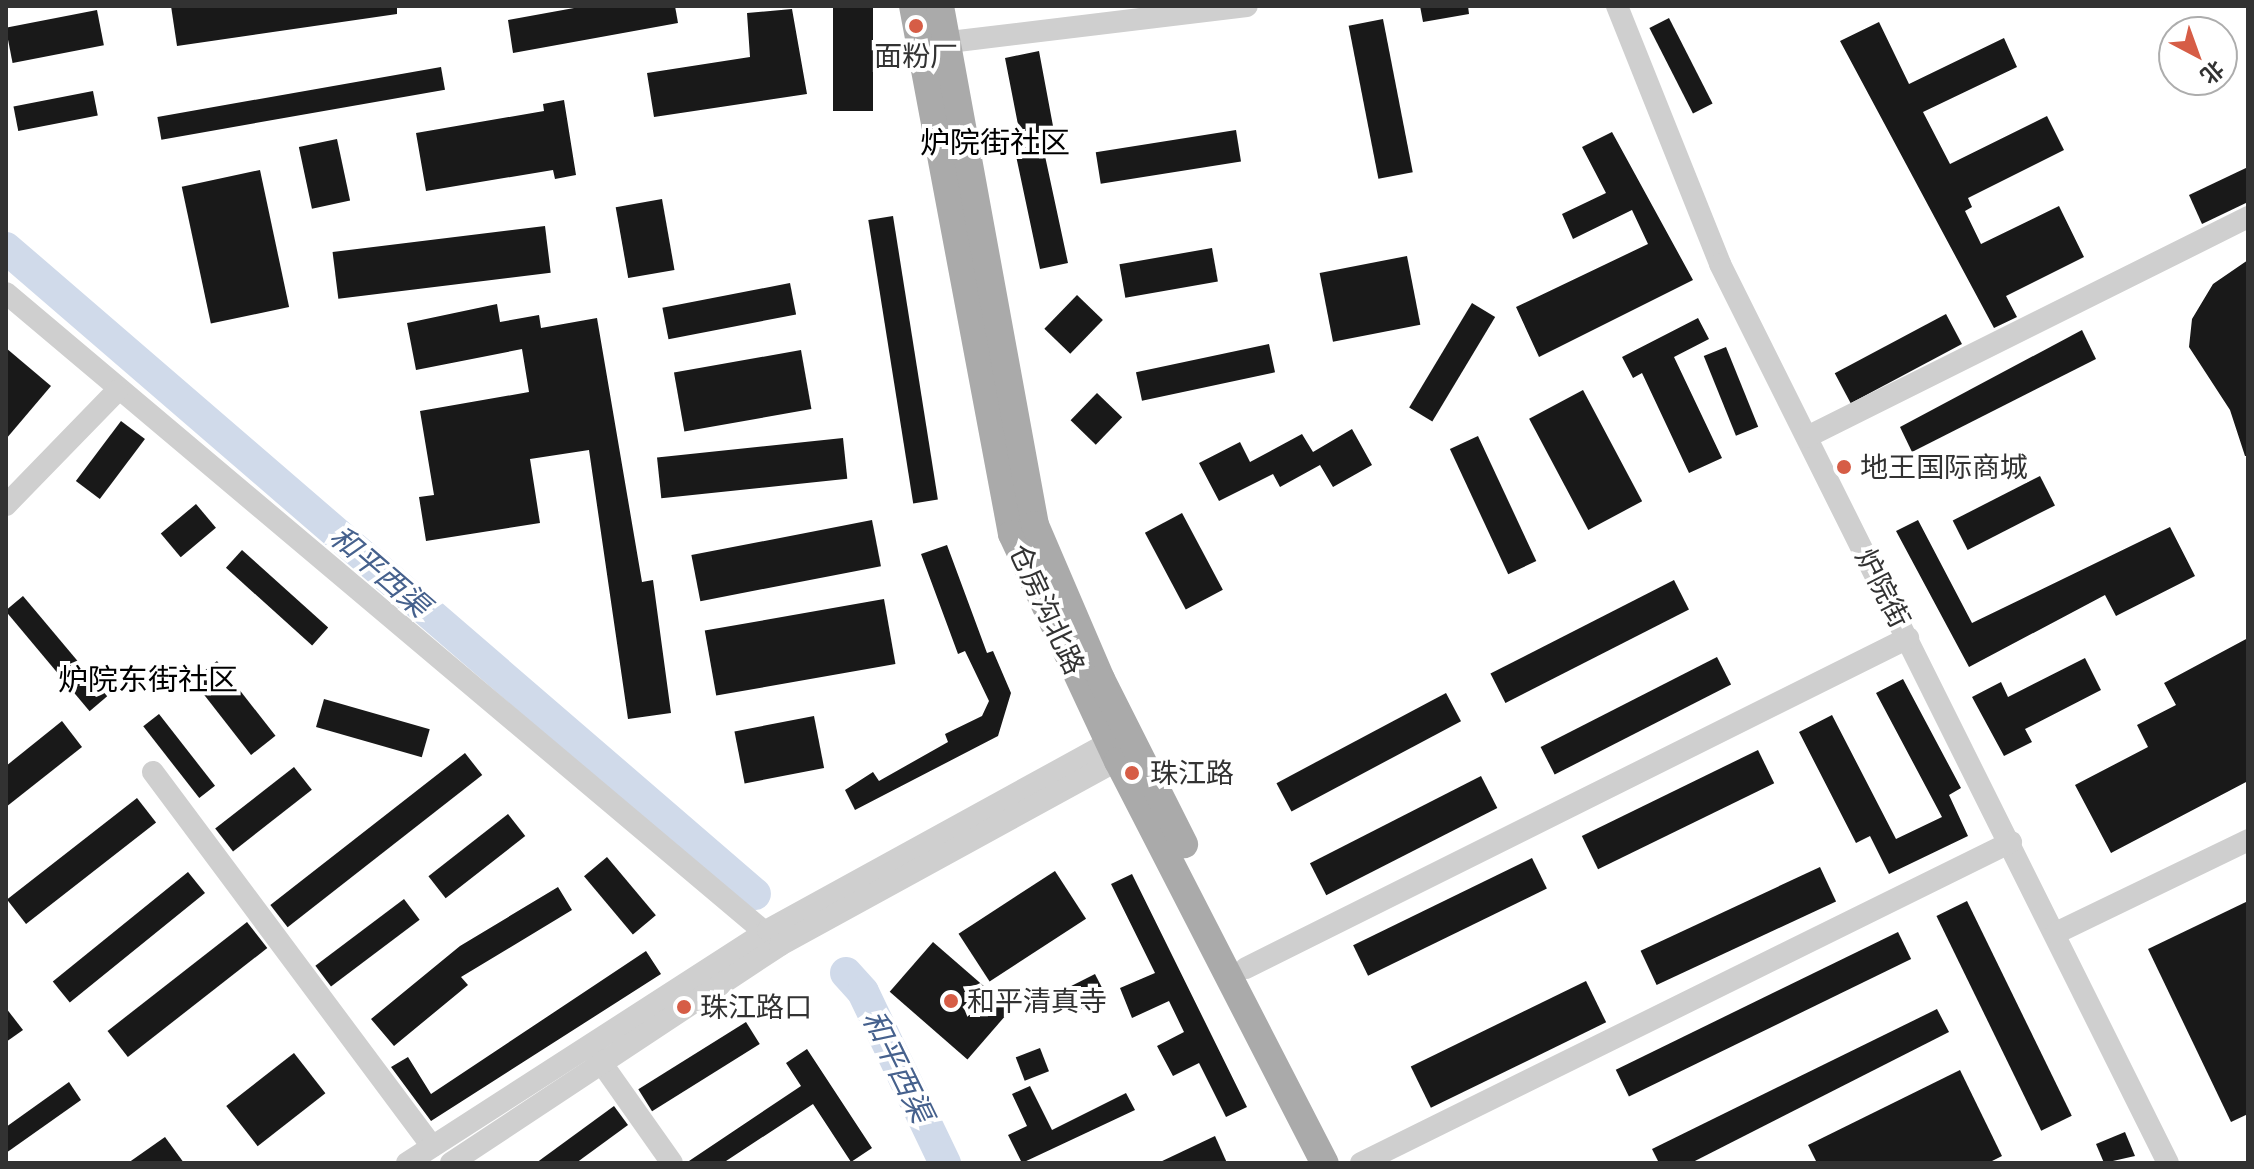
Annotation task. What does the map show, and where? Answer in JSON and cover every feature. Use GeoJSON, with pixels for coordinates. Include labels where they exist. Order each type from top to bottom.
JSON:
{"type":"FeatureCollection","features":[{"type":"Feature","properties":{"kind":"main road","name":"仓房沟北路"},"geometry":{"type":"LineString","coordinates":[[913,6],[1012,534],[1123,747],[1246,968],[1345,1163]]}},
{"type":"Feature","properties":{"kind":"main road","name":"仓房沟北路"},"geometry":{"type":"LineString","coordinates":[[940,6],[1035,525],[1123,747],[1325,1163]]}},
{"type":"Feature","properties":{"kind":"street"},"geometry":{"type":"LineString","coordinates":[[919,42],[948,46],[1247,6]]}},
{"type":"Feature","properties":{"kind":"street","name":"炉院街"},"geometry":{"type":"LineString","coordinates":[[1617,6],[1720,264],[2011,842],[2168,1163]]}},
{"type":"Feature","properties":{"kind":"street"},"geometry":{"type":"LineString","coordinates":[[1807,437],[2248,217]]}},
{"type":"Feature","properties":{"kind":"street"},"geometry":{"type":"LineString","coordinates":[[6,293],[117,391],[774,937]]}},
{"type":"Feature","properties":{"kind":"street"},"geometry":{"type":"LineString","coordinates":[[6,505],[117,391]]}},
{"type":"Feature","properties":{"kind":"street"},"geometry":{"type":"LineString","coordinates":[[1246,968],[1908,638]]}},
{"type":"Feature","properties":{"kind":"street"},"geometry":{"type":"LineString","coordinates":[[407,1163],[595,1054],[774,937],[1123,747]]}},
{"type":"Feature","properties":{"kind":"street"},"geometry":{"type":"LineString","coordinates":[[153,772],[432,1146]]}},
{"type":"Feature","properties":{"kind":"street"},"geometry":{"type":"LineString","coordinates":[[2056,933],[2248,840]]}},
{"type":"Feature","properties":{"kind":"street"},"geometry":{"type":"LineString","coordinates":[[1361,1163],[2011,842]]}},
{"type":"Feature","properties":{"kind":"street"},"geometry":{"type":"LineString","coordinates":[[451,1163],[595,1054]]}},
{"type":"Feature","properties":{"kind":"street"},"geometry":{"type":"LineString","coordinates":[[595,1054],[672,1163]]}},
{"type":"Feature","properties":{"kind":"building"},"geometry":{"type":"Polygon","coordinates":[[[171,6],[397,6],[397,14],[177,46],[171,6]]]}},
{"type":"Feature","properties":{"kind":"building"},"geometry":{"type":"Polygon","coordinates":[[[585,6],[675,6],[678,23],[513,53],[508,20],[585,6]]]}},
{"type":"Feature","properties":{"kind":"building"},"geometry":{"type":"Polygon","coordinates":[[[833,6],[873,6],[873,111],[833,111],[833,6]]]}},
{"type":"Feature","properties":{"kind":"building"},"geometry":{"type":"Polygon","coordinates":[[[1420,6],[1468,6],[1469,14],[1423,22],[1420,6]]]}},
{"type":"Feature","properties":{"kind":"building"},"geometry":{"type":"Polygon","coordinates":[[[792,9],[807,94],[654,117],[647,73],[750,57],[747,13],[792,9]]]}},
{"type":"Feature","properties":{"kind":"building"},"geometry":{"type":"Polygon","coordinates":[[[97,10],[104,45],[13,63],[6,28],[97,10]]]}},
{"type":"Feature","properties":{"kind":"building"},"geometry":{"type":"Polygon","coordinates":[[[1669,18],[1713,104],[1693,114],[1649,28],[1669,18]]]}},
{"type":"Feature","properties":{"kind":"building"},"geometry":{"type":"Polygon","coordinates":[[[1383,19],[1413,172],[1378,179],[1349,26],[1383,19]]]}},
{"type":"Feature","properties":{"kind":"building"},"geometry":{"type":"Polygon","coordinates":[[[1879,22],[1909,84],[2004,38],[2017,67],[1923,112],[1950,164],[2047,116],[2064,150],[1968,198],[1972,207],[1965,211],[1981,244],[2059,206],[2084,257],[2006,296],[2017,317],[1994,328],[1840,41],[1879,22]]]}},
{"type":"Feature","properties":{"kind":"building"},"geometry":{"type":"Polygon","coordinates":[[[1039,51],[1053,126],[1039,128],[1068,263],[1040,269],[1012,137],[1020,135],[1005,58],[1039,51]]]}},
{"type":"Feature","properties":{"kind":"building"},"geometry":{"type":"Polygon","coordinates":[[[441,67],[445,90],[161,140],[157,117],[441,67]]]}},
{"type":"Feature","properties":{"kind":"building"},"geometry":{"type":"Polygon","coordinates":[[[93,91],[98,116],[18,131],[13,106],[93,91]]]}},
{"type":"Feature","properties":{"kind":"building"},"geometry":{"type":"Polygon","coordinates":[[[564,100],[576,175],[555,179],[553,170],[426,191],[416,133],[544,111],[543,104],[564,100]]]}},
{"type":"Feature","properties":{"kind":"building"},"geometry":{"type":"Polygon","coordinates":[[[1236,130],[1241,162],[1101,184],[1096,152],[1236,130]]]}},
{"type":"Feature","properties":{"kind":"building"},"geometry":{"type":"Polygon","coordinates":[[[1612,132],[1693,280],[1539,357],[1516,307],[1648,244],[1632,210],[1573,239],[1562,214],[1606,193],[1582,147],[1612,132]]]}},
{"type":"Feature","properties":{"kind":"building"},"geometry":{"type":"Polygon","coordinates":[[[337,139],[350,201],[312,209],[299,147],[337,139]]]}},
{"type":"Feature","properties":{"kind":"building"},"geometry":{"type":"Polygon","coordinates":[[[2248,167],[2248,202],[2202,224],[2189,195],[2248,167]]]}},
{"type":"Feature","properties":{"kind":"building"},"geometry":{"type":"Polygon","coordinates":[[[260,170],[289,307],[211,324],[182,187],[260,170]]]}},
{"type":"Feature","properties":{"kind":"building"},"geometry":{"type":"Polygon","coordinates":[[[662,199],[675,270],[628,278],[616,207],[662,199]]]}},
{"type":"Feature","properties":{"kind":"building"},"geometry":{"type":"Polygon","coordinates":[[[893,216],[938,499],[913,503],[868,220],[893,216]]]}},
{"type":"Feature","properties":{"kind":"building"},"geometry":{"type":"Polygon","coordinates":[[[545,226],[551,273],[338,299],[333,252],[545,226]]]}},
{"type":"Feature","properties":{"kind":"building"},"geometry":{"type":"Polygon","coordinates":[[[1212,248],[1218,281],[1125,298],[1119,264],[1212,248]]]}},
{"type":"Feature","properties":{"kind":"building"},"geometry":{"type":"Polygon","coordinates":[[[1407,256],[1420,325],[1333,342],[1320,273],[1407,256]]]}},
{"type":"Feature","properties":{"kind":"building"},"geometry":{"type":"Polygon","coordinates":[[[2248,260],[2248,456],[2245,456],[2230,410],[2189,347],[2192,319],[2213,284],[2248,260]]]}},
{"type":"Feature","properties":{"kind":"building"},"geometry":{"type":"Polygon","coordinates":[[[790,283],[796,314],[668,339],[662,308],[790,283]]]}},
{"type":"Feature","properties":{"kind":"building"},"geometry":{"type":"Polygon","coordinates":[[[1077,295],[1103,320],[1070,354],[1044,329],[1077,295]]]}},
{"type":"Feature","properties":{"kind":"building"},"geometry":{"type":"Polygon","coordinates":[[[1472,303],[1495,317],[1432,421],[1409,408],[1472,303]]]}},
{"type":"Feature","properties":{"kind":"building"},"geometry":{"type":"Polygon","coordinates":[[[497,304],[500,322],[539,315],[541,328],[597,318],[642,582],[653,580],[671,713],[628,719],[589,450],[530,459],[540,523],[426,541],[419,497],[434,495],[420,411],[529,392],[522,349],[416,370],[407,323],[497,304]]]}},
{"type":"Feature","properties":{"kind":"building"},"geometry":{"type":"Polygon","coordinates":[[[1946,314],[1962,344],[1851,403],[1835,373],[1946,314]]]}},
{"type":"Feature","properties":{"kind":"building"},"geometry":{"type":"Polygon","coordinates":[[[1698,318],[1709,339],[1674,357],[1722,458],[1689,473],[1642,373],[1633,378],[1622,357],[1698,318]]]}},
{"type":"Feature","properties":{"kind":"building"},"geometry":{"type":"Polygon","coordinates":[[[2082,330],[2096,359],[1912,452],[1900,427],[2082,330]]]}},
{"type":"Feature","properties":{"kind":"building"},"geometry":{"type":"Polygon","coordinates":[[[1269,344],[1275,372],[1142,401],[1136,372],[1269,344]]]}},
{"type":"Feature","properties":{"kind":"building"},"geometry":{"type":"Polygon","coordinates":[[[1726,347],[1758,427],[1736,436],[1704,356],[1726,347]]]}},
{"type":"Feature","properties":{"kind":"building"},"geometry":{"type":"Polygon","coordinates":[[[6,348],[51,386],[6,439],[6,348]]]}},
{"type":"Feature","properties":{"kind":"building"},"geometry":{"type":"Polygon","coordinates":[[[801,350],[811,409],[684,431],[674,372],[801,350]]]}},
{"type":"Feature","properties":{"kind":"building"},"geometry":{"type":"Polygon","coordinates":[[[1583,390],[1642,501],[1588,530],[1529,419],[1583,390]]]}},
{"type":"Feature","properties":{"kind":"building"},"geometry":{"type":"Polygon","coordinates":[[[1097,393],[1122,417],[1096,445],[1071,420],[1097,393]]]}},
{"type":"Feature","properties":{"kind":"building"},"geometry":{"type":"Polygon","coordinates":[[[121,421],[145,439],[100,499],[76,481],[121,421]]]}},
{"type":"Feature","properties":{"kind":"building"},"geometry":{"type":"Polygon","coordinates":[[[1352,429],[1372,465],[1333,487],[1320,465],[1280,487],[1273,474],[1219,501],[1199,463],[1240,442],[1250,462],[1302,434],[1313,452],[1352,429]]]}},
{"type":"Feature","properties":{"kind":"building"},"geometry":{"type":"Polygon","coordinates":[[[1478,436],[1536,561],[1508,574],[1450,449],[1478,436]]]}},
{"type":"Feature","properties":{"kind":"building"},"geometry":{"type":"Polygon","coordinates":[[[843,438],[847,479],[661,498],[657,458],[843,438]]]}},
{"type":"Feature","properties":{"kind":"building"},"geometry":{"type":"Polygon","coordinates":[[[2040,476],[2055,505],[1968,550],[1953,520],[2040,476]]]}},
{"type":"Feature","properties":{"kind":"building"},"geometry":{"type":"Polygon","coordinates":[[[196,504],[216,528],[181,557],[161,534],[196,504]]]}},
{"type":"Feature","properties":{"kind":"building"},"geometry":{"type":"Polygon","coordinates":[[[1182,513],[1223,590],[1186,610],[1145,533],[1182,513]]]}},
{"type":"Feature","properties":{"kind":"building"},"geometry":{"type":"Polygon","coordinates":[[[872,520],[881,566],[700,601],[691,555],[872,520]]]}},
{"type":"Feature","properties":{"kind":"building"},"geometry":{"type":"Polygon","coordinates":[[[1918,520],[1972,623],[2170,527],[2195,576],[2116,616],[2105,595],[1969,667],[1896,531],[1918,520]]]}},
{"type":"Feature","properties":{"kind":"building"},"geometry":{"type":"Polygon","coordinates":[[[947,545],[987,653],[993,651],[1011,693],[998,736],[855,810],[845,790],[873,772],[879,781],[948,742],[945,734],[982,716],[989,701],[965,651],[958,654],[921,554],[947,545]]]}},
{"type":"Feature","properties":{"kind":"building"},"geometry":{"type":"Polygon","coordinates":[[[242,550],[328,628],[312,645],[226,568],[242,550]]]}},
{"type":"Feature","properties":{"kind":"building"},"geometry":{"type":"Polygon","coordinates":[[[1674,580],[1689,609],[1505,703],[1490,674],[1674,580]]]}},
{"type":"Feature","properties":{"kind":"building"},"geometry":{"type":"Polygon","coordinates":[[[23,596],[107,696],[90,711],[6,612],[23,596]]]}},
{"type":"Feature","properties":{"kind":"building"},"geometry":{"type":"Polygon","coordinates":[[[884,599],[895,664],[716,696],[705,631],[884,599]]]}},
{"type":"Feature","properties":{"kind":"building"},"geometry":{"type":"Polygon","coordinates":[[[2248,638],[2248,781],[2111,853],[2075,785],[2148,747],[2137,725],[2176,705],[2164,683],[2248,638]]]}},
{"type":"Feature","properties":{"kind":"building"},"geometry":{"type":"Polygon","coordinates":[[[1717,657],[1731,685],[1555,775],[1541,747],[1717,657]]]}},
{"type":"Feature","properties":{"kind":"building"},"geometry":{"type":"Polygon","coordinates":[[[2085,658],[2101,690],[2025,729],[2032,742],[2004,756],[1972,697],[2001,682],[2008,697],[2085,658]]]}},
{"type":"Feature","properties":{"kind":"building"},"geometry":{"type":"Polygon","coordinates":[[[217,661],[275,736],[251,755],[193,680],[217,661]]]}},
{"type":"Feature","properties":{"kind":"building"},"geometry":{"type":"Polygon","coordinates":[[[1903,679],[1961,788],[1949,795],[1968,836],[1889,874],[1870,836],[1856,843],[1799,732],[1832,715],[1896,839],[1942,817],[1876,693],[1903,679]]]}},
{"type":"Feature","properties":{"kind":"building"},"geometry":{"type":"Polygon","coordinates":[[[1446,693],[1461,721],[1291,811],[1276,783],[1446,693]]]}},
{"type":"Feature","properties":{"kind":"building"},"geometry":{"type":"Polygon","coordinates":[[[324,699],[430,729],[422,757],[316,727],[324,699]]]}},
{"type":"Feature","properties":{"kind":"building"},"geometry":{"type":"Polygon","coordinates":[[[159,714],[215,786],[199,798],[143,726],[159,714]]]}},
{"type":"Feature","properties":{"kind":"building"},"geometry":{"type":"Polygon","coordinates":[[[814,716],[824,768],[745,783],[734,731],[814,716]]]}},
{"type":"Feature","properties":{"kind":"building"},"geometry":{"type":"Polygon","coordinates":[[[62,721],[82,747],[6,807],[6,766],[62,721]]]}},
{"type":"Feature","properties":{"kind":"building"},"geometry":{"type":"Polygon","coordinates":[[[1758,750],[1774,783],[1598,869],[1582,836],[1758,750]]]}},
{"type":"Feature","properties":{"kind":"building"},"geometry":{"type":"Polygon","coordinates":[[[465,753],[482,775],[288,927],[270,905],[465,753]]]}},
{"type":"Feature","properties":{"kind":"building"},"geometry":{"type":"Polygon","coordinates":[[[294,767],[312,790],[233,851],[215,829],[294,767]]]}},
{"type":"Feature","properties":{"kind":"building"},"geometry":{"type":"Polygon","coordinates":[[[1481,776],[1497,808],[1326,895],[1310,863],[1481,776]]]}},
{"type":"Feature","properties":{"kind":"building"},"geometry":{"type":"Polygon","coordinates":[[[137,798],[156,822],[26,924],[7,900],[137,798]]]}},
{"type":"Feature","properties":{"kind":"building"},"geometry":{"type":"Polygon","coordinates":[[[508,814],[525,836],[446,898],[428,876],[508,814]]]}},
{"type":"Feature","properties":{"kind":"building"},"geometry":{"type":"Polygon","coordinates":[[[607,857],[656,915],[633,935],[584,876],[607,857]]]}},
{"type":"Feature","properties":{"kind":"building"},"geometry":{"type":"Polygon","coordinates":[[[1532,858],[1547,889],[1368,976],[1353,945],[1532,858]]]}},
{"type":"Feature","properties":{"kind":"building"},"geometry":{"type":"Polygon","coordinates":[[[1820,867],[1836,901],[1657,985],[1641,951],[1820,867]]]}},
{"type":"Feature","properties":{"kind":"building"},"geometry":{"type":"Polygon","coordinates":[[[1055,871],[1086,919],[990,981],[959,934],[1055,871]]]}},
{"type":"Feature","properties":{"kind":"building"},"geometry":{"type":"Polygon","coordinates":[[[188,872],[205,893],[70,1002],[53,982],[188,872]]]}},
{"type":"Feature","properties":{"kind":"building"},"geometry":{"type":"Polygon","coordinates":[[[1132,874],[1247,1107],[1226,1117],[1199,1063],[1173,1076],[1157,1046],[1184,1032],[1169,1001],[1132,1018],[1120,988],[1155,973],[1111,884],[1132,874]]]}},
{"type":"Feature","properties":{"kind":"building"},"geometry":{"type":"Polygon","coordinates":[[[558,887],[572,910],[461,977],[468,985],[394,1046],[371,1019],[460,946],[558,887]]]}},
{"type":"Feature","properties":{"kind":"building"},"geometry":{"type":"Polygon","coordinates":[[[404,899],[420,920],[331,987],[315,966],[404,899]]]}},
{"type":"Feature","properties":{"kind":"building"},"geometry":{"type":"Polygon","coordinates":[[[1967,901],[2072,1116],[2041,1131],[1936,916],[1967,901]]]}},
{"type":"Feature","properties":{"kind":"building"},"geometry":{"type":"Polygon","coordinates":[[[2248,901],[2248,1114],[2231,1122],[2148,949],[2248,901]]]}},
{"type":"Feature","properties":{"kind":"building"},"geometry":{"type":"Polygon","coordinates":[[[247,922],[267,948],[128,1057],[108,1031],[247,922]]]}},
{"type":"Feature","properties":{"kind":"building"},"geometry":{"type":"Polygon","coordinates":[[[1898,932],[1911,959],[1629,1097],[1616,1070],[1898,932]]]}},
{"type":"Feature","properties":{"kind":"building","name":"和平清真寺"},"geometry":{"type":"Polygon","coordinates":[[[933,942],[1011,1010],[967,1059],[890,992],[933,942]]]}},
{"type":"Feature","properties":{"kind":"building"},"geometry":{"type":"Polygon","coordinates":[[[646,951],[661,974],[431,1121],[391,1067],[408,1057],[431,1094],[646,951]]]}},
{"type":"Feature","properties":{"kind":"building"},"geometry":{"type":"Polygon","coordinates":[[[1095,974],[1106,996],[1080,1010],[1068,988],[1095,974]]]}},
{"type":"Feature","properties":{"kind":"building"},"geometry":{"type":"Polygon","coordinates":[[[1586,981],[1606,1022],[1431,1108],[1411,1066],[1586,981]]]}},
{"type":"Feature","properties":{"kind":"building"},"geometry":{"type":"Polygon","coordinates":[[[6,1008],[23,1030],[6,1042],[6,1008]]]}},
{"type":"Feature","properties":{"kind":"building"},"geometry":{"type":"Polygon","coordinates":[[[1937,1009],[1949,1032],[1691,1163],[1659,1163],[1652,1149],[1937,1009]]]}},
{"type":"Feature","properties":{"kind":"building"},"geometry":{"type":"Polygon","coordinates":[[[746,1022],[760,1044],[652,1111],[638,1089],[746,1022]]]}},
{"type":"Feature","properties":{"kind":"building"},"geometry":{"type":"Polygon","coordinates":[[[1040,1048],[1049,1071],[1025,1081],[1016,1057],[1040,1048]]]}},
{"type":"Feature","properties":{"kind":"building"},"geometry":{"type":"Polygon","coordinates":[[[807,1049],[872,1148],[851,1162],[813,1104],[723,1163],[686,1163],[801,1086],[786,1063],[807,1049]]]}},
{"type":"Feature","properties":{"kind":"building"},"geometry":{"type":"Polygon","coordinates":[[[294,1053],[325,1093],[258,1146],[226,1106],[294,1053]]]}},
{"type":"Feature","properties":{"kind":"building"},"geometry":{"type":"Polygon","coordinates":[[[1960,1070],[2002,1156],[1988,1163],[1817,1163],[1808,1145],[1960,1070]]]}},
{"type":"Feature","properties":{"kind":"building"},"geometry":{"type":"Polygon","coordinates":[[[69,1082],[81,1100],[6,1153],[6,1127],[69,1082]]]}},
{"type":"Feature","properties":{"kind":"building"},"geometry":{"type":"Polygon","coordinates":[[[1030,1086],[1052,1130],[1126,1093],[1135,1110],[1022,1163],[1008,1135],[1027,1126],[1012,1094],[1030,1086]]]}},
{"type":"Feature","properties":{"kind":"building"},"geometry":{"type":"Polygon","coordinates":[[[614,1106],[628,1125],[576,1163],[536,1163],[614,1106]]]}},
{"type":"Feature","properties":{"kind":"building"},"geometry":{"type":"Polygon","coordinates":[[[2125,1132],[2135,1156],[2104,1163],[2096,1144],[2125,1132]]]}},
{"type":"Feature","properties":{"kind":"building"},"geometry":{"type":"Polygon","coordinates":[[[1215,1136],[1227,1163],[1158,1163],[1215,1136]]]}},
{"type":"Feature","properties":{"kind":"building"},"geometry":{"type":"Polygon","coordinates":[[[165,1137],[184,1163],[128,1163],[165,1137]]]}},
{"type":"Feature","properties":{"kind":"waterway","name":"和平西渠"},"geometry":{"type":"LineString","coordinates":[[6,248],[755,894]]}},
{"type":"Feature","properties":{"kind":"waterway","name":"和平西渠"},"geometry":{"type":"LineString","coordinates":[[846,973],[863,992],[945,1163]]}},
{"type":"Feature","properties":{"kind":"place","name":"面粉厂"},"geometry":{"type":"Point","coordinates":[916,26]}},
{"type":"Feature","properties":{"kind":"place","name":"地王国际商城"},"geometry":{"type":"Point","coordinates":[1844,467]}},
{"type":"Feature","properties":{"kind":"place","name":"珠江路"},"geometry":{"type":"Point","coordinates":[1132,773]}},
{"type":"Feature","properties":{"kind":"place","name":"和平清真寺"},"geometry":{"type":"Point","coordinates":[951,1001]}},
{"type":"Feature","properties":{"kind":"place","name":"珠江路口"},"geometry":{"type":"Point","coordinates":[684,1007]}},
{"type":"Feature","properties":{"kind":"district","name":"炉院街社区"},"geometry":{"type":"Point","coordinates":[995,142]}},
{"type":"Feature","properties":{"kind":"district","name":"炉院东街社区"},"geometry":{"type":"Point","coordinates":[148,679]}}]}
